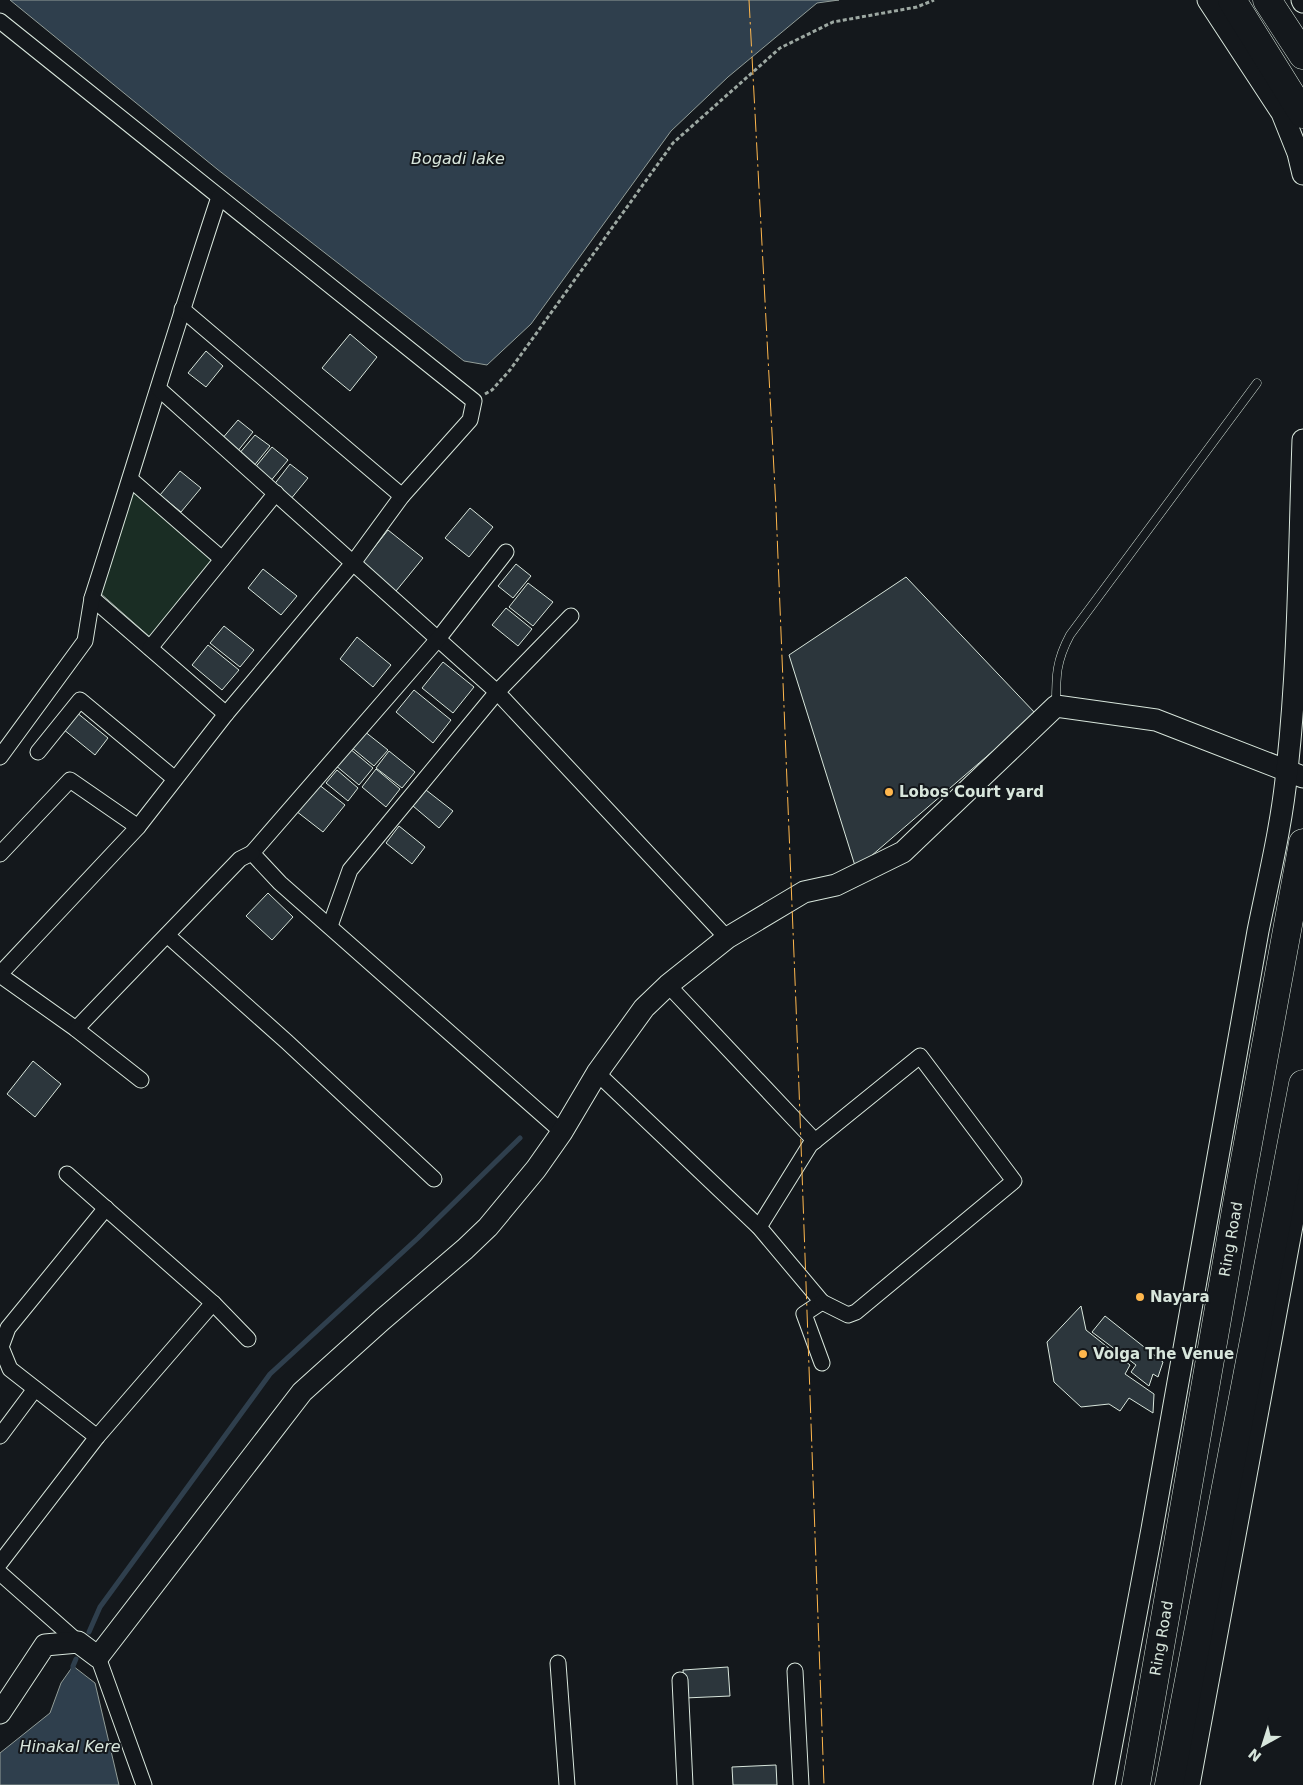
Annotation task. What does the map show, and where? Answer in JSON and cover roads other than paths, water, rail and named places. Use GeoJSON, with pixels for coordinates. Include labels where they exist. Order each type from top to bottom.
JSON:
{"type":"FeatureCollection","features":[{"type":"Feature","properties":{"kind":"highway"},"geometry":{"type":"LineString","coordinates":[[1232,0],[1303,114]]}},
{"type":"Feature","properties":{"kind":"highway"},"geometry":{"type":"LineString","coordinates":[[1267,0],[1303,55]]}},
{"type":"Feature","properties":{"kind":"highway","name":"Ring Road"},"geometry":{"type":"LineString","coordinates":[[1136,1785],[1240,1187],[1303,843]]}},
{"type":"Feature","properties":{"kind":"highway"},"geometry":{"type":"LineString","coordinates":[[1169,1785],[1303,1084]]}},
{"type":"Feature","properties":{"kind":"street"},"geometry":{"type":"LineString","coordinates":[[1208,0],[1282,112],[1298,153],[1303,174]]}},
{"type":"Feature","properties":{"kind":"street"},"geometry":{"type":"LineString","coordinates":[[0,21],[474,401],[470,420],[402,496],[353,562],[226,714],[138,827],[0,974],[141,1080]]}},
{"type":"Feature","properties":{"kind":"street"},"geometry":{"type":"LineString","coordinates":[[0,757],[85,641],[92,598],[219,197]]}},
{"type":"Feature","properties":{"kind":"street"},"geometry":{"type":"LineString","coordinates":[[182,309],[402,496]]}},
{"type":"Feature","properties":{"kind":"street"},"geometry":{"type":"LineString","coordinates":[[159,389],[497,692],[727,938]]}},
{"type":"Feature","properties":{"kind":"street"},"geometry":{"type":"LineString","coordinates":[[1104,1785],[1152,1529],[1258,931],[1277,842],[1295,774],[1294,688],[1303,440]]}},
{"type":"Feature","properties":{"kind":"street"},"geometry":{"type":"LineString","coordinates":[[130,478],[222,559]]}},
{"type":"Feature","properties":{"kind":"street"},"geometry":{"type":"LineString","coordinates":[[150,648],[276,493]]}},
{"type":"Feature","properties":{"kind":"street"},"geometry":{"type":"LineString","coordinates":[[76,1030],[240,859],[252,853],[438,639],[506,552]]}},
{"type":"Feature","properties":{"kind":"street"},"geometry":{"type":"LineString","coordinates":[[92,598],[226,714]]}},
{"type":"Feature","properties":{"kind":"street"},"geometry":{"type":"LineString","coordinates":[[330,926],[350,870],[497,692],[570,616]]}},
{"type":"Feature","properties":{"kind":"street"},"geometry":{"type":"LineString","coordinates":[[38,752],[80,700],[175,779]]}},
{"type":"Feature","properties":{"kind":"street"},"geometry":{"type":"LineString","coordinates":[[98,1657],[302,1392],[488,1227],[536,1169],[562,1132],[596,1073],[644,1008],[668,985],[727,938],[804,892],[836,885],[903,852],[1056,706],[1156,720],[1295,774]]}},
{"type":"Feature","properties":{"kind":"street"},"geometry":{"type":"LineString","coordinates":[[0,854],[70,780],[138,827]]}},
{"type":"Feature","properties":{"kind":"street"},"geometry":{"type":"LineString","coordinates":[[252,853],[280,883],[562,1132]]}},
{"type":"Feature","properties":{"kind":"street"},"geometry":{"type":"LineString","coordinates":[[167,935],[287,1042],[434,1179]]}},
{"type":"Feature","properties":{"kind":"street"},"geometry":{"type":"LineString","coordinates":[[668,985],[815,1141]]}},
{"type":"Feature","properties":{"kind":"street"},"geometry":{"type":"LineString","coordinates":[[596,1073],[759,1227],[822,1302],[848,1315],[856,1312],[1014,1181],[920,1056],[810,1145],[759,1227]]}},
{"type":"Feature","properties":{"kind":"street"},"geometry":{"type":"LineString","coordinates":[[1189,1785],[1303,1166]]}},
{"type":"Feature","properties":{"kind":"street"},"geometry":{"type":"LineString","coordinates":[[67,1174],[213,1303],[248,1339]]}},
{"type":"Feature","properties":{"kind":"street"},"geometry":{"type":"LineString","coordinates":[[97,1437],[10,1369],[1,1347],[8,1328],[106,1208]]}},
{"type":"Feature","properties":{"kind":"street"},"geometry":{"type":"LineString","coordinates":[[822,1302],[804,1314],[822,1363]]}},
{"type":"Feature","properties":{"kind":"street"},"geometry":{"type":"LineString","coordinates":[[0,1563],[97,1437],[213,1303]]}},
{"type":"Feature","properties":{"kind":"street"},"geometry":{"type":"LineString","coordinates":[[0,1436],[35,1390]]}},
{"type":"Feature","properties":{"kind":"street"},"geometry":{"type":"LineString","coordinates":[[0,1573],[78,1642],[98,1657],[144,1785]]}},
{"type":"Feature","properties":{"kind":"street"},"geometry":{"type":"LineString","coordinates":[[0,1713],[45,1645],[78,1642]]}},
{"type":"Feature","properties":{"kind":"street"},"geometry":{"type":"LineString","coordinates":[[558,1663],[567,1785]]}},
{"type":"Feature","properties":{"kind":"street"},"geometry":{"type":"LineString","coordinates":[[795,1671],[801,1785]]}},
{"type":"Feature","properties":{"kind":"street"},"geometry":{"type":"LineString","coordinates":[[680,1680],[685,1785]]}},
{"type":"Feature","properties":{"kind":"lane"},"geometry":{"type":"LineString","coordinates":[[1056,706],[1057,667],[1061,651],[1070,636],[1256,383]]}},
{"type":"Feature","properties":{"kind":"water","name":"Bogadi lake"},"geometry":{"type":"Polygon","coordinates":[[[10,0],[839,0],[817,3],[728,77],[671,131],[531,324],[487,365],[464,361],[217,169],[10,0]]]}},
{"type":"Feature","properties":{"kind":"water","name":"Hinakal Kere"},"geometry":{"type":"Polygon","coordinates":[[[73,1666],[95,1683],[119,1785],[0,1785],[0,1753],[50,1713],[61,1683],[73,1666]]]}},
{"type":"Feature","properties":{"kind":"waterway"},"geometry":{"type":"LineString","coordinates":[[89,1632],[100,1607],[270,1374],[418,1238],[520,1138]]}},
{"type":"Feature","properties":{"kind":"waterway"},"geometry":{"type":"LineString","coordinates":[[73,1672],[76,1659]]}},
{"type":"Feature","properties":{"kind":"place","name":"Lobos Court yard"},"geometry":{"type":"Point","coordinates":[889,792]}},
{"type":"Feature","properties":{"kind":"place","name":"Nayara"},"geometry":{"type":"Point","coordinates":[1140,1297]}},
{"type":"Feature","properties":{"kind":"place","name":"Volga The Venue"},"geometry":{"type":"Point","coordinates":[1083,1354]}}]}
